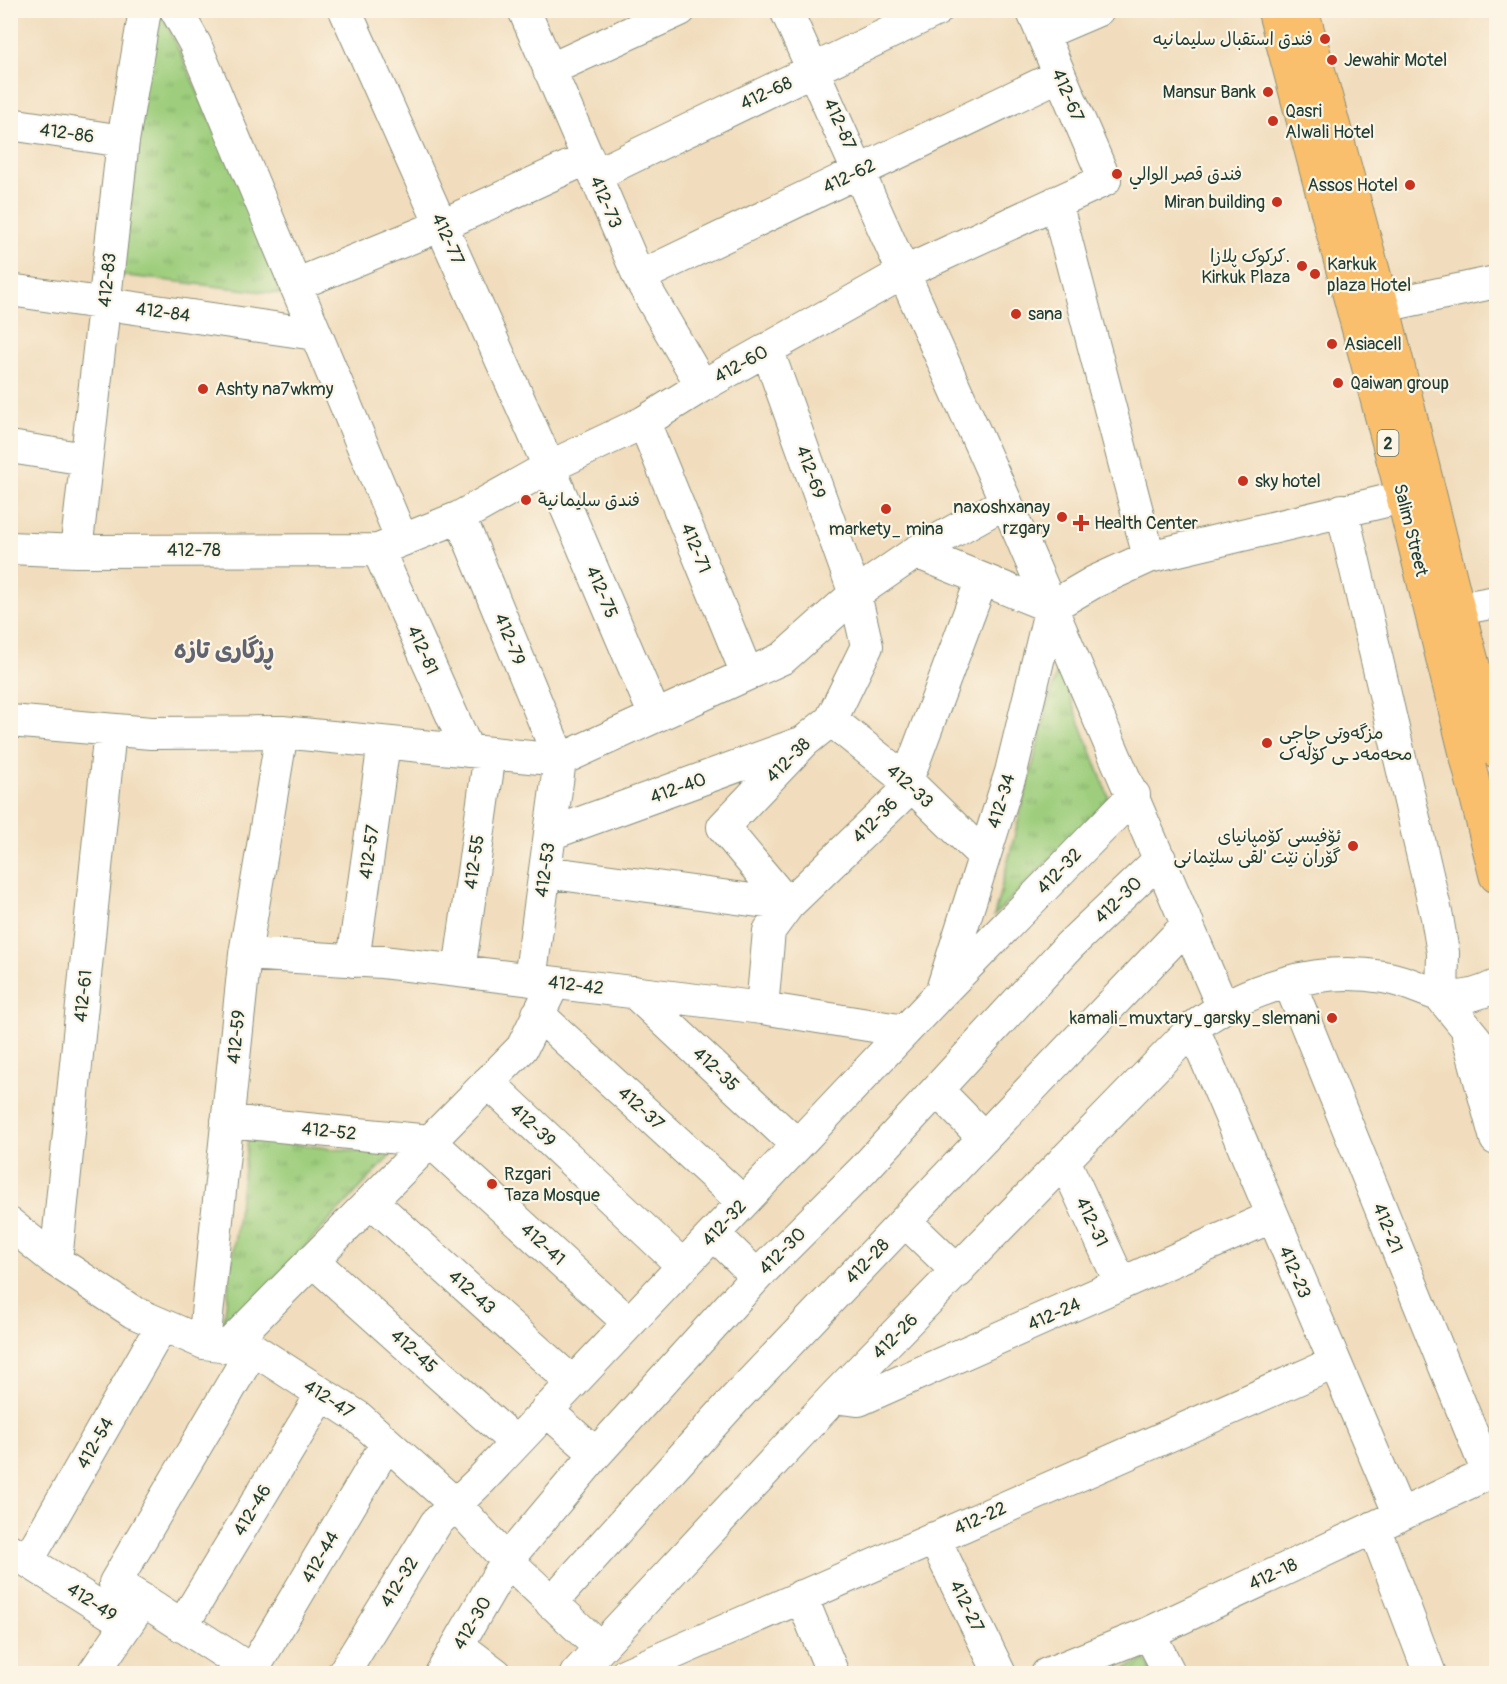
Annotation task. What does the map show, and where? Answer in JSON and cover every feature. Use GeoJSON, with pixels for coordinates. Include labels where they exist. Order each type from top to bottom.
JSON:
{"type":"FeatureCollection","features":[{"type":"Feature","properties":{"kind":"main road","name":"Salim Street"},"geometry":{"type":"LineString","coordinates":[[1274,10],[1403,497],[1497,876]]}},
{"type":"Feature","properties":{"kind":"main road","name":"Salim Street"},"geometry":{"type":"LineString","coordinates":[[1302,10],[1385,314],[1458,609],[1497,750]]}},
{"type":"Feature","properties":{"kind":"street","name":"412-83"},"geometry":{"type":"LineString","coordinates":[[76,551],[123,141],[145,10]]}},
{"type":"Feature","properties":{"kind":"street","name":"412-81"},"geometry":{"type":"LineString","coordinates":[[176,10],[195,44],[295,285],[315,334],[390,545],[479,752]]}},
{"type":"Feature","properties":{"kind":"street","name":"412-77"},"geometry":{"type":"LineString","coordinates":[[345,10],[549,467]]}},
{"type":"Feature","properties":{"kind":"street","name":"412-73"},"geometry":{"type":"LineString","coordinates":[[524,10],[639,277],[702,386]]}},
{"type":"Feature","properties":{"kind":"street"},"geometry":{"type":"LineString","coordinates":[[549,70],[680,10]]}},
{"type":"Feature","properties":{"kind":"street","name":"412-87"},"geometry":{"type":"LineString","coordinates":[[786,10],[815,70],[1006,502],[1134,795],[1223,1008]]}},
{"type":"Feature","properties":{"kind":"street","name":"412-68"},"geometry":{"type":"LineString","coordinates":[[295,285],[591,166],[815,70],[937,10]]}},
{"type":"Feature","properties":{"kind":"street"},"geometry":{"type":"LineString","coordinates":[[1037,22],[1098,10]]}},
{"type":"Feature","properties":{"kind":"street","name":"412-67"},"geometry":{"type":"LineString","coordinates":[[1037,22],[1105,180]]}},
{"type":"Feature","properties":{"kind":"street","name":"412-62"},"geometry":{"type":"LineString","coordinates":[[639,277],[1060,75]]}},
{"type":"Feature","properties":{"kind":"street","name":"412-86"},"geometry":{"type":"LineString","coordinates":[[10,124],[123,141]]}},
{"type":"Feature","properties":{"kind":"street","name":"412-60"},"geometry":{"type":"LineString","coordinates":[[390,545],[460,517],[549,467],[644,422],[702,386],[903,273],[1105,180]]}},
{"type":"Feature","properties":{"kind":"street"},"geometry":{"type":"LineString","coordinates":[[1056,202],[1149,557]]}},
{"type":"Feature","properties":{"kind":"street"},"geometry":{"type":"LineString","coordinates":[[1385,314],[1497,282]]}},
{"type":"Feature","properties":{"kind":"street","name":"412-84"},"geometry":{"type":"LineString","coordinates":[[10,290],[315,334]]}},
{"type":"Feature","properties":{"kind":"street"},"geometry":{"type":"LineString","coordinates":[[1385,314],[1497,299]]}},
{"type":"Feature","properties":{"kind":"street","name":"412-69"},"geometry":{"type":"LineString","coordinates":[[767,350],[855,594]]}},
{"type":"Feature","properties":{"kind":"street","name":"412-71"},"geometry":{"type":"LineString","coordinates":[[644,422],[747,674]]}},
{"type":"Feature","properties":{"kind":"street"},"geometry":{"type":"LineString","coordinates":[[10,447],[86,459]]}},
{"type":"Feature","properties":{"kind":"street","name":"412-75"},"geometry":{"type":"LineString","coordinates":[[549,467],[655,716]]}},
{"type":"Feature","properties":{"kind":"street"},"geometry":{"type":"LineString","coordinates":[[916,552],[1051,607],[1094,582],[1149,557],[1403,497]]}},
{"type":"Feature","properties":{"kind":"street"},"geometry":{"type":"LineString","coordinates":[[10,721],[151,733],[282,732],[560,760],[783,658],[855,594],[916,552],[1006,502]]}},
{"type":"Feature","properties":{"kind":"street"},"geometry":{"type":"LineString","coordinates":[[1342,510],[1437,917],[1443,953],[1442,998],[1497,1064]]}},
{"type":"Feature","properties":{"kind":"street","name":"412-79"},"geometry":{"type":"LineString","coordinates":[[460,517],[560,760]]}},
{"type":"Feature","properties":{"kind":"street","name":"412-78"},"geometry":{"type":"LineString","coordinates":[[10,549],[76,551],[390,545]]}},
{"type":"Feature","properties":{"kind":"street","name":"412-36"},"geometry":{"type":"LineString","coordinates":[[762,1008],[769,931],[788,904],[901,796],[982,579]]}},
{"type":"Feature","properties":{"kind":"street","name":"412-38"},"geometry":{"type":"LineString","coordinates":[[788,904],[723,827],[805,741],[831,720],[867,646],[855,594]]}},
{"type":"Feature","properties":{"kind":"street"},"geometry":{"type":"LineString","coordinates":[[1458,609],[1497,602]]}},
{"type":"Feature","properties":{"kind":"street","name":"412-34"},"geometry":{"type":"LineString","coordinates":[[941,993],[1011,772],[1051,607]]}},
{"type":"Feature","properties":{"kind":"street","name":"412-33"},"geometry":{"type":"LineString","coordinates":[[831,720],[906,780],[984,856]]}},
{"type":"Feature","properties":{"kind":"street","name":"412-61"},"geometry":{"type":"LineString","coordinates":[[56,1262],[110,730]]}},
{"type":"Feature","properties":{"kind":"street","name":"412-59"},"geometry":{"type":"LineString","coordinates":[[228,1347],[227,1121],[245,954],[282,732]]}},
{"type":"Feature","properties":{"kind":"street","name":"412-40"},"geometry":{"type":"LineString","coordinates":[[550,834],[805,741]]}},
{"type":"Feature","properties":{"kind":"street","name":"412-57"},"geometry":{"type":"LineString","coordinates":[[353,961],[384,743]]}},
{"type":"Feature","properties":{"kind":"street","name":"412-55"},"geometry":{"type":"LineString","coordinates":[[459,971],[479,752]]}},
{"type":"Feature","properties":{"kind":"street","name":"412-53"},"geometry":{"type":"LineString","coordinates":[[228,1347],[522,1048],[538,1014],[542,981],[545,872],[560,760]]}},
{"type":"Feature","properties":{"kind":"street","name":"412-32"},"geometry":{"type":"LineString","coordinates":[[343,1674],[435,1522],[516,1443],[941,993],[1134,795]]}},
{"type":"Feature","properties":{"kind":"street","name":"412-30"},"geometry":{"type":"LineString","coordinates":[[441,1674],[507,1560],[596,1454],[757,1276],[863,1170],[1069,946],[1160,859]]}},
{"type":"Feature","properties":{"kind":"street"},"geometry":{"type":"LineString","coordinates":[[545,872],[788,904]]}},
{"type":"Feature","properties":{"kind":"street","name":"412-28"},"geometry":{"type":"LineString","coordinates":[[551,1603],[736,1398],[1188,924]]}},
{"type":"Feature","properties":{"kind":"street","name":"412-42"},"geometry":{"type":"LineString","coordinates":[[245,954],[459,971],[762,1008],[905,1031]]}},
{"type":"Feature","properties":{"kind":"street","name":"412-26"},"geometry":{"type":"LineString","coordinates":[[576,1674],[834,1397],[1193,1028],[1223,1008],[1289,982],[1312,977],[1361,974],[1386,977],[1442,998]]}},
{"type":"Feature","properties":{"kind":"street","name":"412-21"},"geometry":{"type":"LineString","coordinates":[[1289,982],[1492,1472]]}},
{"type":"Feature","properties":{"kind":"street"},"geometry":{"type":"LineString","coordinates":[[1442,998],[1475,994],[1497,986]]}},
{"type":"Feature","properties":{"kind":"street","name":"412-35"},"geometry":{"type":"LineString","coordinates":[[634,992],[797,1145]]}},
{"type":"Feature","properties":{"kind":"street","name":"412-37"},"geometry":{"type":"LineString","coordinates":[[538,1014],[743,1202]]}},
{"type":"Feature","properties":{"kind":"street"},"geometry":{"type":"LineString","coordinates":[[1465,1025],[1497,1139]]}},
{"type":"Feature","properties":{"kind":"street","name":"412-23"},"geometry":{"type":"LineString","coordinates":[[1193,1028],[1334,1363],[1387,1521],[1430,1674]]}},
{"type":"Feature","properties":{"kind":"street","name":"412-39"},"geometry":{"type":"LineString","coordinates":[[488,1082],[683,1266]]}},
{"type":"Feature","properties":{"kind":"street"},"geometry":{"type":"LineString","coordinates":[[937,1090],[984,1138]]}},
{"type":"Feature","properties":{"kind":"street","name":"412-52"},"geometry":{"type":"LineString","coordinates":[[227,1121],[430,1141]]}},
{"type":"Feature","properties":{"kind":"street","name":"412-41"},"geometry":{"type":"LineString","coordinates":[[430,1141],[629,1323]]}},
{"type":"Feature","properties":{"kind":"street","name":"412-31"},"geometry":{"type":"LineString","coordinates":[[1064,1160],[1121,1284]]}},
{"type":"Feature","properties":{"kind":"street","name":"412-43"},"geometry":{"type":"LineString","coordinates":[[371,1201],[573,1383]]}},
{"type":"Feature","properties":{"kind":"street","name":"412-24"},"geometry":{"type":"LineString","coordinates":[[834,1397],[859,1401],[1272,1217]]}},
{"type":"Feature","properties":{"kind":"street"},"geometry":{"type":"LineString","coordinates":[[905,1221],[958,1272]]}},
{"type":"Feature","properties":{"kind":"street","name":"412-47"},"geometry":{"type":"LineString","coordinates":[[10,1224],[56,1262],[133,1312],[162,1325],[228,1347],[322,1394],[358,1418],[455,1504],[507,1560],[599,1647]]}},
{"type":"Feature","properties":{"kind":"street"},"geometry":{"type":"LineString","coordinates":[[714,1234],[757,1276]]}},
{"type":"Feature","properties":{"kind":"street","name":"412-45"},"geometry":{"type":"LineString","coordinates":[[312,1260],[516,1443]]}},
{"type":"Feature","properties":{"kind":"street","name":"412-54"},"geometry":{"type":"LineString","coordinates":[[19,1555],[162,1325]]}},
{"type":"Feature","properties":{"kind":"street"},"geometry":{"type":"LineString","coordinates":[[107,1595],[228,1347]]}},
{"type":"Feature","properties":{"kind":"street","name":"412-22"},"geometry":{"type":"LineString","coordinates":[[626,1674],[1334,1363]]}},
{"type":"Feature","properties":{"kind":"street","name":"412-46"},"geometry":{"type":"LineString","coordinates":[[182,1626],[322,1394]]}},
{"type":"Feature","properties":{"kind":"street"},"geometry":{"type":"LineString","coordinates":[[546,1410],[596,1454]]}},
{"type":"Feature","properties":{"kind":"street","name":"412-44"},"geometry":{"type":"LineString","coordinates":[[255,1672],[387,1443]]}},
{"type":"Feature","properties":{"kind":"street","name":"412-18"},"geometry":{"type":"LineString","coordinates":[[1047,1674],[1149,1633],[1492,1472]]}},
{"type":"Feature","properties":{"kind":"street","name":"412-27"},"geometry":{"type":"LineString","coordinates":[[934,1538],[1000,1674]]}},
{"type":"Feature","properties":{"kind":"street","name":"412-49"},"geometry":{"type":"LineString","coordinates":[[19,1555],[107,1595],[135,1612],[182,1626],[255,1672]]}},
{"type":"Feature","properties":{"kind":"street"},"geometry":{"type":"LineString","coordinates":[[801,1596],[832,1674]]}},
{"type":"Feature","properties":{"kind":"street"},"geometry":{"type":"LineString","coordinates":[[93,1674],[135,1612]]}},
{"type":"Feature","properties":{"kind":"street"},"geometry":{"type":"LineString","coordinates":[[1149,1633],[1170,1674]]}},
{"type":"Feature","properties":{"kind":"street"},"geometry":{"type":"LineString","coordinates":[[459,1646],[496,1674]]}},
{"type":"Feature","properties":{"kind":"green space"},"geometry":{"type":"Polygon","coordinates":[[[152,11],[161,11],[290,295],[120,275],[152,11]]]}},
{"type":"Feature","properties":{"kind":"green space"},"geometry":{"type":"Polygon","coordinates":[[[1058,666],[1109,798],[994,916],[1058,666]]]}},
{"type":"Feature","properties":{"kind":"green space"},"geometry":{"type":"Polygon","coordinates":[[[248,1139],[391,1155],[222,1335],[248,1139]]]}},
{"type":"Feature","properties":{"kind":"green space"},"geometry":{"type":"Polygon","coordinates":[[[1145,1659],[1153,1674],[1114,1674],[1145,1659]]]}},
{"type":"Feature","properties":{"kind":"place","name":"فندق استقبال سليمانيه"},"geometry":{"type":"Point","coordinates":[1325,39]}},
{"type":"Feature","properties":{"kind":"place","name":"Jewahir Motel"},"geometry":{"type":"Point","coordinates":[1332,60]}},
{"type":"Feature","properties":{"kind":"place","name":"Mansur Bank"},"geometry":{"type":"Point","coordinates":[1268,92]}},
{"type":"Feature","properties":{"kind":"place","name":"Qasri Alwali Hotel"},"geometry":{"type":"Point","coordinates":[1273,121]}},
{"type":"Feature","properties":{"kind":"place","name":"فندق قصر الوالي"},"geometry":{"type":"Point","coordinates":[1117,174]}},
{"type":"Feature","properties":{"kind":"place","name":"Assos Hotel"},"geometry":{"type":"Point","coordinates":[1410,185]}},
{"type":"Feature","properties":{"kind":"place","name":"Miran building"},"geometry":{"type":"Point","coordinates":[1277,202]}},
{"type":"Feature","properties":{"kind":"place","name":"کرکوک پلازا. Kirkuk Plaza"},"geometry":{"type":"Point","coordinates":[1302,266]}},
{"type":"Feature","properties":{"kind":"place","name":"Karkuk plaza Hotel"},"geometry":{"type":"Point","coordinates":[1315,274]}},
{"type":"Feature","properties":{"kind":"place","name":"sana"},"geometry":{"type":"Point","coordinates":[1016,314]}},
{"type":"Feature","properties":{"kind":"place","name":"Asiacell"},"geometry":{"type":"Point","coordinates":[1332,344]}},
{"type":"Feature","properties":{"kind":"place","name":"Qaiwan group"},"geometry":{"type":"Point","coordinates":[1338,383]}},
{"type":"Feature","properties":{"kind":"place","name":"Ashty na7wkmy"},"geometry":{"type":"Point","coordinates":[203,389]}},
{"type":"Feature","properties":{"kind":"place","name":"sky hotel"},"geometry":{"type":"Point","coordinates":[1243,481]}},
{"type":"Feature","properties":{"kind":"place","name":"فندق سليمانية"},"geometry":{"type":"Point","coordinates":[526,500]}},
{"type":"Feature","properties":{"kind":"place","name":"markety_ mina"},"geometry":{"type":"Point","coordinates":[886,509]}},
{"type":"Feature","properties":{"kind":"place","name":"naxoshxanay rzgary"},"geometry":{"type":"Point","coordinates":[1062,517]}},
{"type":"Feature","properties":{"kind":"place","name":"Health Center"},"geometry":{"type":"Point","coordinates":[1081,523]}},
{"type":"Feature","properties":{"kind":"place","name":"مزگەوتی حاجی محەمەد ـی کۆڵەک"},"geometry":{"type":"Point","coordinates":[1267,743]}},
{"type":"Feature","properties":{"kind":"place","name":"ئۆفیسی کۆمپانیای گۆران نێت 'لقی سلێمانی"},"geometry":{"type":"Point","coordinates":[1353,846]}},
{"type":"Feature","properties":{"kind":"place","name":"kamali_muxtary_garsky_slemani"},"geometry":{"type":"Point","coordinates":[1332,1018]}},
{"type":"Feature","properties":{"kind":"place","name":"Rzgari Taza Mosque"},"geometry":{"type":"Point","coordinates":[492,1184]}},
{"type":"Feature","properties":{"kind":"district","name":"ڕزگاری تازە"},"geometry":{"type":"Point","coordinates":[224,650]}}]}
